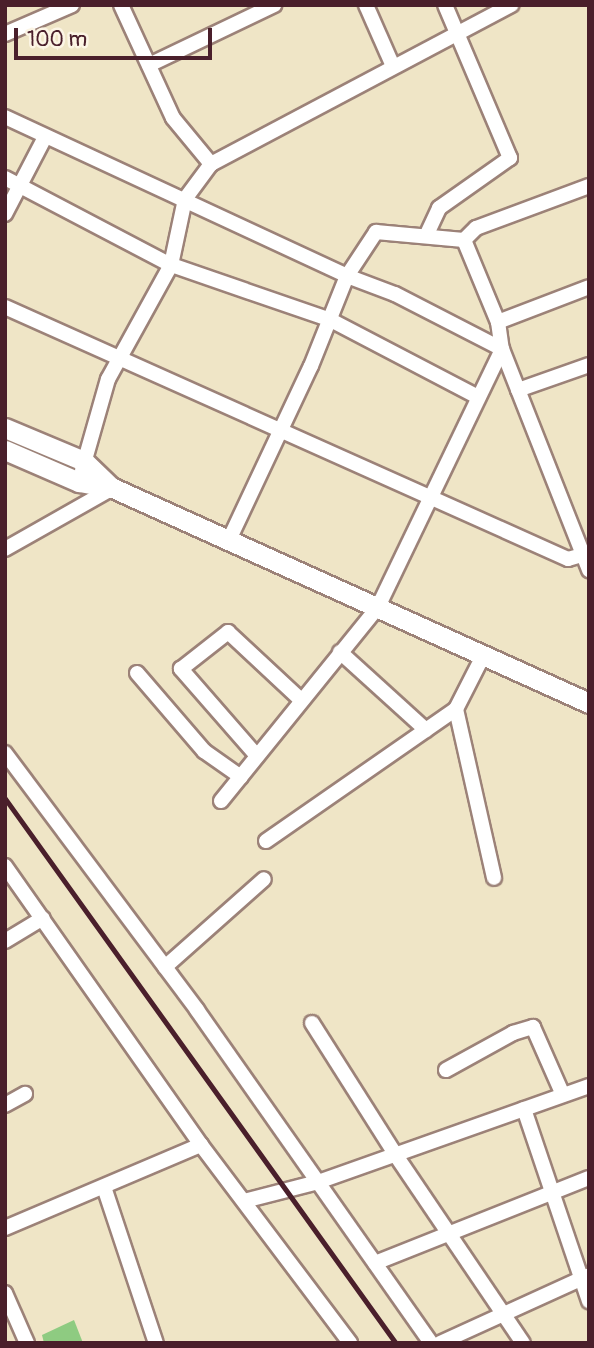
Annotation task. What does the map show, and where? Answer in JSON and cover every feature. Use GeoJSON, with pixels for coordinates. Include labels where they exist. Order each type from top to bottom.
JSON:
{"type":"FeatureCollection","features":[{"type":"Feature","properties":{"kind":"main road"},"geometry":{"type":"LineString","coordinates":[[5,428],[84,461],[113,488]]}},
{"type":"Feature","properties":{"kind":"main road"},"geometry":{"type":"LineString","coordinates":[[5,450],[79,482],[113,488],[589,703]]}},
{"type":"Feature","properties":{"kind":"street"},"geometry":{"type":"LineString","coordinates":[[5,34],[72,5]]}},
{"type":"Feature","properties":{"kind":"street"},"geometry":{"type":"LineString","coordinates":[[121,5],[173,118],[211,164]]}},
{"type":"Feature","properties":{"kind":"street"},"geometry":{"type":"LineString","coordinates":[[149,65],[274,5]]}},
{"type":"Feature","properties":{"kind":"street"},"geometry":{"type":"LineString","coordinates":[[366,5],[393,64]]}},
{"type":"Feature","properties":{"kind":"street"},"geometry":{"type":"LineString","coordinates":[[427,234],[439,208],[510,158],[444,5]]}},
{"type":"Feature","properties":{"kind":"street"},"geometry":{"type":"LineString","coordinates":[[79,482],[108,379],[171,265],[186,199],[211,164],[343,96],[393,64],[511,5]]}},
{"type":"Feature","properties":{"kind":"street"},"geometry":{"type":"LineString","coordinates":[[5,117],[347,276],[395,294],[502,349]]}},
{"type":"Feature","properties":{"kind":"street"},"geometry":{"type":"LineString","coordinates":[[5,214],[45,137]]}},
{"type":"Feature","properties":{"kind":"street"},"geometry":{"type":"LineString","coordinates":[[5,178],[171,265],[331,320],[478,397]]}},
{"type":"Feature","properties":{"kind":"street"},"geometry":{"type":"LineString","coordinates":[[229,540],[331,320],[347,276],[376,232],[427,234],[438,240],[464,240],[476,228],[589,186]]}},
{"type":"Feature","properties":{"kind":"street"},"geometry":{"type":"LineString","coordinates":[[464,240],[498,322],[502,349],[517,390],[589,570]]}},
{"type":"Feature","properties":{"kind":"street"},"geometry":{"type":"LineString","coordinates":[[498,322],[589,287]]}},
{"type":"Feature","properties":{"kind":"street"},"geometry":{"type":"LineString","coordinates":[[5,307],[568,559],[582,555]]}},
{"type":"Feature","properties":{"kind":"street"},"geometry":{"type":"LineString","coordinates":[[221,801],[379,607],[502,349]]}},
{"type":"Feature","properties":{"kind":"street"},"geometry":{"type":"LineString","coordinates":[[517,390],[589,365]]}},
{"type":"Feature","properties":{"kind":"street"},"geometry":{"type":"LineString","coordinates":[[5,549],[113,488]]}},
{"type":"Feature","properties":{"kind":"street"},"geometry":{"type":"LineString","coordinates":[[257,756],[181,669],[228,632],[302,700]]}},
{"type":"Feature","properties":{"kind":"street"},"geometry":{"type":"LineString","coordinates":[[340,652],[426,730]]}},
{"type":"Feature","properties":{"kind":"street"},"geometry":{"type":"LineString","coordinates":[[266,841],[456,709],[484,654]]}},
{"type":"Feature","properties":{"kind":"street"},"geometry":{"type":"LineString","coordinates":[[137,673],[204,751],[241,776]]}},
{"type":"Feature","properties":{"kind":"street"},"geometry":{"type":"LineString","coordinates":[[456,709],[494,877]]}},
{"type":"Feature","properties":{"kind":"street"},"geometry":{"type":"LineString","coordinates":[[5,753],[165,967],[431,1343]]}},
{"type":"Feature","properties":{"kind":"street"},"geometry":{"type":"LineString","coordinates":[[5,866],[201,1145],[349,1343]]}},
{"type":"Feature","properties":{"kind":"street"},"geometry":{"type":"LineString","coordinates":[[165,967],[264,879]]}},
{"type":"Feature","properties":{"kind":"street"},"geometry":{"type":"LineString","coordinates":[[5,941],[43,918]]}},
{"type":"Feature","properties":{"kind":"street"},"geometry":{"type":"LineString","coordinates":[[312,1023],[395,1154],[451,1230],[523,1343]]}},
{"type":"Feature","properties":{"kind":"street"},"geometry":{"type":"LineString","coordinates":[[446,1070],[513,1033],[533,1027],[563,1095]]}},
{"type":"Feature","properties":{"kind":"street"},"geometry":{"type":"LineString","coordinates":[[244,1201],[318,1182],[589,1086]]}},
{"type":"Feature","properties":{"kind":"street"},"geometry":{"type":"LineString","coordinates":[[5,1105],[25,1094]]}},
{"type":"Feature","properties":{"kind":"street"},"geometry":{"type":"LineString","coordinates":[[524,1108],[584,1277],[589,1301]]}},
{"type":"Feature","properties":{"kind":"street"},"geometry":{"type":"LineString","coordinates":[[5,1228],[201,1145]]}},
{"type":"Feature","properties":{"kind":"street"},"geometry":{"type":"LineString","coordinates":[[375,1263],[451,1230],[589,1178]]}},
{"type":"Feature","properties":{"kind":"street"},"geometry":{"type":"LineString","coordinates":[[104,1187],[156,1343]]}},
{"type":"Feature","properties":{"kind":"street"},"geometry":{"type":"LineString","coordinates":[[440,1343],[502,1312],[584,1277]]}},
{"type":"Feature","properties":{"kind":"street"},"geometry":{"type":"LineString","coordinates":[[5,1293],[27,1343]]}},
{"type":"Feature","properties":{"kind":"green space"},"geometry":{"type":"Polygon","coordinates":[[[74,1320],[83,1343],[44,1343],[42,1335],[74,1320]]]}},
{"type":"Feature","properties":{"kind":"railway"},"geometry":{"type":"LineString","coordinates":[[5,798],[396,1343]]}}]}
